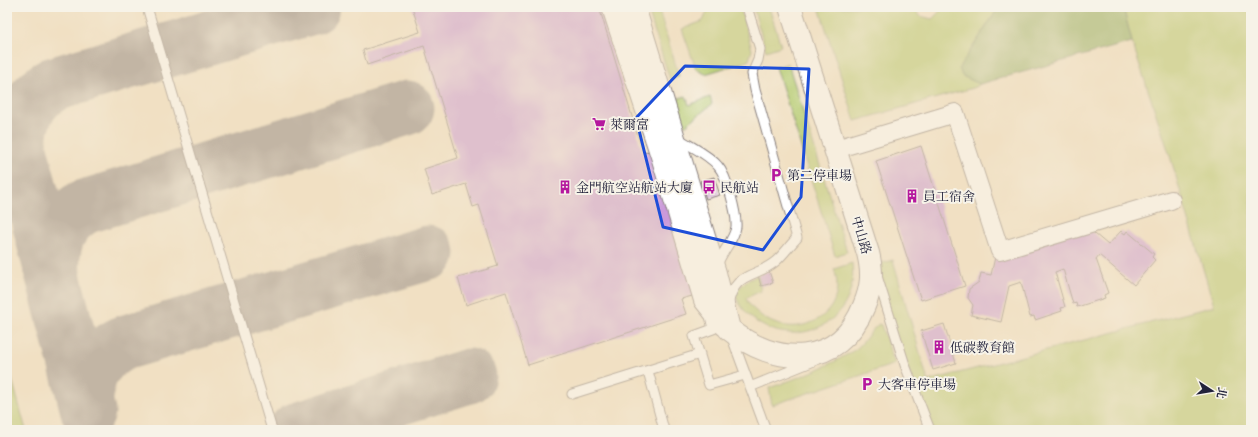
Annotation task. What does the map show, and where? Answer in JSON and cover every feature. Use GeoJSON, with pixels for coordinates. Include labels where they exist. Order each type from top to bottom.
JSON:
{"type":"FeatureCollection","features":[{"type":"Feature","properties":{"kind":"street","name":"中山路"},"geometry":{"type":"LineString","coordinates":[[614,7],[663,159],[705,300],[729,329],[752,344],[783,355],[810,355],[826,350],[843,339],[861,316],[872,282],[871,266],[836,149],[790,7]]}},
{"type":"Feature","properties":{"kind":"street"},"geometry":{"type":"LineString","coordinates":[[634,7],[715,273],[729,329]]}},
{"type":"Feature","properties":{"kind":"street"},"geometry":{"type":"LineString","coordinates":[[836,149],[956,113],[1000,251],[1171,200]]}},
{"type":"Feature","properties":{"kind":"lane"},"geometry":{"type":"LineString","coordinates":[[147,7],[272,430]]}},
{"type":"Feature","properties":{"kind":"lane"},"geometry":{"type":"LineString","coordinates":[[747,7],[760,49],[758,60],[752,74],[755,90],[797,238],[776,261],[751,274],[736,285],[732,290],[728,304],[729,329],[766,430]]}},
{"type":"Feature","properties":{"kind":"lane"},"geometry":{"type":"LineString","coordinates":[[673,135],[719,167],[730,195],[736,228],[718,263],[715,273]]}},
{"type":"Feature","properties":{"kind":"lane"},"geometry":{"type":"LineString","coordinates":[[871,266],[878,277],[905,365],[930,430]]}},
{"type":"Feature","properties":{"kind":"lane"},"geometry":{"type":"LineString","coordinates":[[705,300],[713,329],[694,336],[709,385],[745,375]]}},
{"type":"Feature","properties":{"kind":"lane"},"geometry":{"type":"LineString","coordinates":[[750,387],[808,365],[826,350]]}},
{"type":"Feature","properties":{"kind":"lane"},"geometry":{"type":"LineString","coordinates":[[572,394],[700,354]]}},
{"type":"Feature","properties":{"kind":"lane"},"geometry":{"type":"LineString","coordinates":[[648,370],[664,430]]}},
{"type":"Feature","properties":{"kind":"highlighted area"},"geometry":{"type":"Polygon","coordinates":[[[685,66],[809,69],[801,197],[763,250],[663,227],[636,118],[685,66]]]}},
{"type":"Feature","properties":{"kind":"green space"},"geometry":{"type":"Polygon","coordinates":[[[647,7],[658,7],[679,76],[670,80],[647,7]]]}},
{"type":"Feature","properties":{"kind":"green space"},"geometry":{"type":"Polygon","coordinates":[[[709,7],[740,7],[752,50],[749,60],[705,74],[696,69],[682,29],[703,21],[709,7]]]}},
{"type":"Feature","properties":{"kind":"green space"},"geometry":{"type":"Polygon","coordinates":[[[753,7],[769,7],[781,46],[766,51],[753,7]]]}},
{"type":"Feature","properties":{"kind":"green space"},"geometry":{"type":"Polygon","coordinates":[[[819,7],[914,7],[920,16],[932,19],[944,7],[999,7],[960,67],[962,76],[980,84],[976,87],[855,121],[819,7]]]}},
{"type":"Feature","properties":{"kind":"green space"},"geometry":{"type":"Polygon","coordinates":[[[999,7],[1123,7],[1132,42],[980,84],[962,76],[959,68],[999,7]]]}},
{"type":"Feature","properties":{"kind":"green space"},"geometry":{"type":"Polygon","coordinates":[[[1123,7],[1251,7],[1251,430],[930,430],[871,266],[893,260],[928,381],[1214,306],[1170,156],[1132,42],[1123,7]]]}},
{"type":"Feature","properties":{"kind":"green space"},"geometry":{"type":"Polygon","coordinates":[[[788,63],[847,252],[835,256],[776,67],[788,63]]]}},
{"type":"Feature","properties":{"kind":"green space"},"geometry":{"type":"Polygon","coordinates":[[[686,96],[689,105],[710,97],[712,104],[685,126],[676,99],[686,96]]]}},
{"type":"Feature","properties":{"kind":"green space"},"geometry":{"type":"Polygon","coordinates":[[[852,263],[851,288],[842,308],[827,323],[808,331],[787,333],[766,327],[748,314],[734,293],[745,282],[758,275],[761,291],[746,298],[750,306],[770,321],[785,326],[800,326],[814,321],[826,313],[834,301],[837,287],[834,269],[852,263]]]}},
{"type":"Feature","properties":{"kind":"green space"},"geometry":{"type":"Polygon","coordinates":[[[879,324],[881,325],[895,364],[772,405],[769,388],[836,361],[856,349],[879,324]]]}},
{"type":"Feature","properties":{"kind":"green space"},"geometry":{"type":"Polygon","coordinates":[[[7,361],[26,430],[7,430],[7,361]]]}},
{"type":"Feature","properties":{"kind":"building","name":"金門航空站航站大廈"},"geometry":{"type":"Polygon","coordinates":[[[412,7],[599,7],[643,153],[652,150],[696,295],[681,299],[686,314],[528,365],[506,292],[466,305],[458,278],[498,266],[479,205],[473,207],[466,184],[432,195],[424,169],[458,158],[424,46],[367,65],[363,50],[420,32],[412,7]]]}},
{"type":"Feature","properties":{"kind":"building","name":"員工宿舍"},"geometry":{"type":"Polygon","coordinates":[[[921,146],[965,286],[921,300],[876,161],[921,146]]]}},
{"type":"Feature","properties":{"kind":"building"},"geometry":{"type":"Polygon","coordinates":[[[714,177],[720,195],[706,199],[700,181],[714,177]]]}},
{"type":"Feature","properties":{"kind":"building"},"geometry":{"type":"Polygon","coordinates":[[[1088,228],[1108,245],[1121,231],[1125,234],[1127,231],[1154,254],[1152,257],[1155,260],[1134,285],[1099,255],[1096,259],[1108,293],[1104,295],[1105,298],[1077,307],[1076,303],[1073,304],[1063,269],[1055,272],[1065,307],[1061,308],[1062,311],[1035,320],[1034,316],[1030,317],[1021,282],[1009,286],[1001,322],[971,315],[973,305],[968,298],[969,289],[979,282],[981,273],[991,275],[995,257],[1088,228]]]}},
{"type":"Feature","properties":{"kind":"building"},"geometry":{"type":"Polygon","coordinates":[[[769,271],[773,283],[761,286],[758,275],[769,271]]]}},
{"type":"Feature","properties":{"kind":"building","name":"低碳教育館"},"geometry":{"type":"Polygon","coordinates":[[[944,324],[956,363],[933,370],[921,331],[944,324]]]}},
{"type":"Feature","properties":{"kind":"taxiway"},"geometry":{"type":"LineString","coordinates":[[19,146],[21,127],[32,102],[45,89],[54,84],[313,7]]}},
{"type":"Feature","properties":{"kind":"taxiway"},"geometry":{"type":"LineString","coordinates":[[53,277],[53,256],[57,237],[67,220],[84,207],[407,108]]}},
{"type":"Feature","properties":{"kind":"taxiway"},"geometry":{"type":"LineString","coordinates":[[10,111],[88,411]]}},
{"type":"Feature","properties":{"kind":"taxiway"},"geometry":{"type":"LineString","coordinates":[[86,402],[88,382],[95,366],[106,353],[123,343],[428,253]]}},
{"type":"Feature","properties":{"kind":"taxiway"},"geometry":{"type":"LineString","coordinates":[[296,430],[469,376]]}},
{"type":"Feature","properties":{"kind":"place","name":"萊爾富"},"geometry":{"type":"Point","coordinates":[599,124]}},
{"type":"Feature","properties":{"kind":"place","name":"第二停車場"},"geometry":{"type":"Point","coordinates":[776,175]}},
{"type":"Feature","properties":{"kind":"place","name":"金門航空站航站大廈"},"geometry":{"type":"Point","coordinates":[565,187]}},
{"type":"Feature","properties":{"kind":"place","name":"民航站"},"geometry":{"type":"Point","coordinates":[709,187]}},
{"type":"Feature","properties":{"kind":"place","name":"員工宿舍"},"geometry":{"type":"Point","coordinates":[912,196]}},
{"type":"Feature","properties":{"kind":"place","name":"低碳教育館"},"geometry":{"type":"Point","coordinates":[939,347]}},
{"type":"Feature","properties":{"kind":"place","name":"大客車停車場"},"geometry":{"type":"Point","coordinates":[867,384]}}]}
